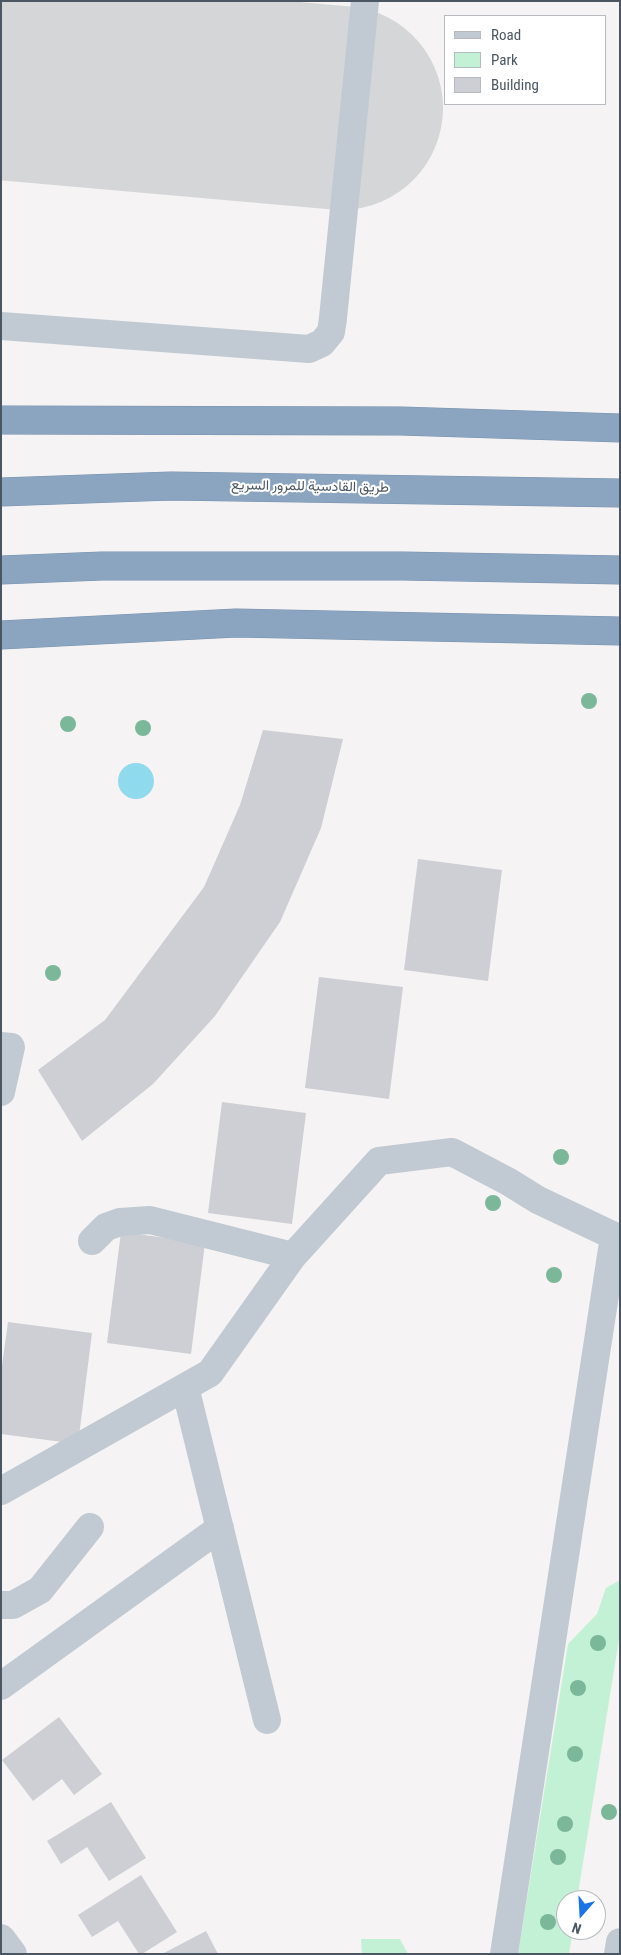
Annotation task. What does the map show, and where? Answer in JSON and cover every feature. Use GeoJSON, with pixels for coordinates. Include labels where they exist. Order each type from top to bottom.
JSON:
{"type":"FeatureCollection","features":[{"type":"Feature","properties":{"kind":"highway"},"geometry":{"type":"LineString","coordinates":[[1,420],[401,421],[620,428]]}},
{"type":"Feature","properties":{"kind":"highway","name":"طريق القادسية للمرور السريع"},"geometry":{"type":"LineString","coordinates":[[1,492],[171,486],[620,493]]}},
{"type":"Feature","properties":{"kind":"highway"},"geometry":{"type":"LineString","coordinates":[[1,570],[102,566],[316,566],[620,570]]}},
{"type":"Feature","properties":{"kind":"highway"},"geometry":{"type":"LineString","coordinates":[[1,635],[236,624],[620,631]]}},
{"type":"Feature","properties":{"kind":"street"},"geometry":{"type":"LineString","coordinates":[[1,326],[309,349],[322,343],[330,332],[333,318],[365,1]]}},
{"type":"Feature","properties":{"kind":"street"},"geometry":{"type":"LineString","coordinates":[[1,1046],[11,1047],[1,1092]]}},
{"type":"Feature","properties":{"kind":"street"},"geometry":{"type":"LineString","coordinates":[[1,1491],[210,1373],[293,1256],[379,1161],[452,1152],[509,1182],[538,1200],[614,1236],[504,1954]]}},
{"type":"Feature","properties":{"kind":"street"},"geometry":{"type":"LineString","coordinates":[[92,1241],[106,1227],[120,1222],[150,1220],[293,1256]]}},
{"type":"Feature","properties":{"kind":"street"},"geometry":{"type":"LineString","coordinates":[[185,1387],[267,1720]]}},
{"type":"Feature","properties":{"kind":"street"},"geometry":{"type":"LineString","coordinates":[[1,1605],[14,1605],[40,1590],[90,1528]]}},
{"type":"Feature","properties":{"kind":"street"},"geometry":{"type":"LineString","coordinates":[[1,1686],[220,1528]]}},
{"type":"Feature","properties":{"kind":"street"},"geometry":{"type":"LineString","coordinates":[[1,1938],[13,1954]]}},
{"type":"Feature","properties":{"kind":"street"},"geometry":{"type":"LineString","coordinates":[[618,1954],[620,1942]]}},
{"type":"Feature","properties":{"kind":"green space"},"geometry":{"type":"Polygon","coordinates":[[[620,1580],[620,1633],[579,1890],[556,1890],[556,1940],[571,1940],[569,1954],[518,1954],[568,1644],[597,1614],[606,1588],[620,1580]]]}},
{"type":"Feature","properties":{"kind":"green space"},"geometry":{"type":"Polygon","coordinates":[[[361,1939],[400,1939],[408,1954],[362,1954],[361,1939]]]}},
{"type":"Feature","properties":{"kind":"water"},"geometry":{"type":"Polygon","coordinates":[[[136,763],[143,764],[149,768],[153,774],[153,788],[149,794],[143,798],[136,799],[129,798],[123,794],[119,788],[118,781],[119,774],[123,768],[129,764],[136,763]]]}},
{"type":"Feature","properties":{"kind":"building"},"geometry":{"type":"Polygon","coordinates":[[[263,730],[343,739],[321,828],[280,922],[215,1016],[153,1084],[82,1141],[38,1070],[105,1020],[204,887],[240,805],[263,730]]]}},
{"type":"Feature","properties":{"kind":"building"},"geometry":{"type":"Polygon","coordinates":[[[418,859],[502,870],[488,981],[404,970],[418,859]]]}},
{"type":"Feature","properties":{"kind":"building"},"geometry":{"type":"Polygon","coordinates":[[[319,977],[403,987],[389,1099],[305,1088],[319,977]]]}},
{"type":"Feature","properties":{"kind":"building"},"geometry":{"type":"Polygon","coordinates":[[[222,1102],[306,1113],[292,1224],[208,1213],[222,1102]]]}},
{"type":"Feature","properties":{"kind":"building"},"geometry":{"type":"Polygon","coordinates":[[[121,1232],[205,1243],[191,1354],[107,1343],[121,1232]]]}},
{"type":"Feature","properties":{"kind":"building"},"geometry":{"type":"Polygon","coordinates":[[[8,1322],[92,1333],[78,1444],[1,1434],[1,1373],[8,1322]]]}},
{"type":"Feature","properties":{"kind":"building"},"geometry":{"type":"Polygon","coordinates":[[[59,1717],[102,1774],[74,1795],[62,1779],[33,1801],[2,1760],[59,1717]]]}},
{"type":"Feature","properties":{"kind":"building"},"geometry":{"type":"Polygon","coordinates":[[[111,1802],[146,1858],[109,1881],[87,1847],[61,1864],[47,1841],[111,1802]]]}},
{"type":"Feature","properties":{"kind":"building"},"geometry":{"type":"Polygon","coordinates":[[[141,1875],[177,1932],[142,1954],[139,1954],[118,1921],[92,1937],[78,1915],[141,1875]]]}},
{"type":"Feature","properties":{"kind":"building"},"geometry":{"type":"Polygon","coordinates":[[[206,1931],[218,1954],[162,1954],[206,1931]]]}},
{"type":"Feature","properties":{"kind":"runway"},"geometry":{"type":"LineString","coordinates":[[1,78],[341,108]]}}]}
